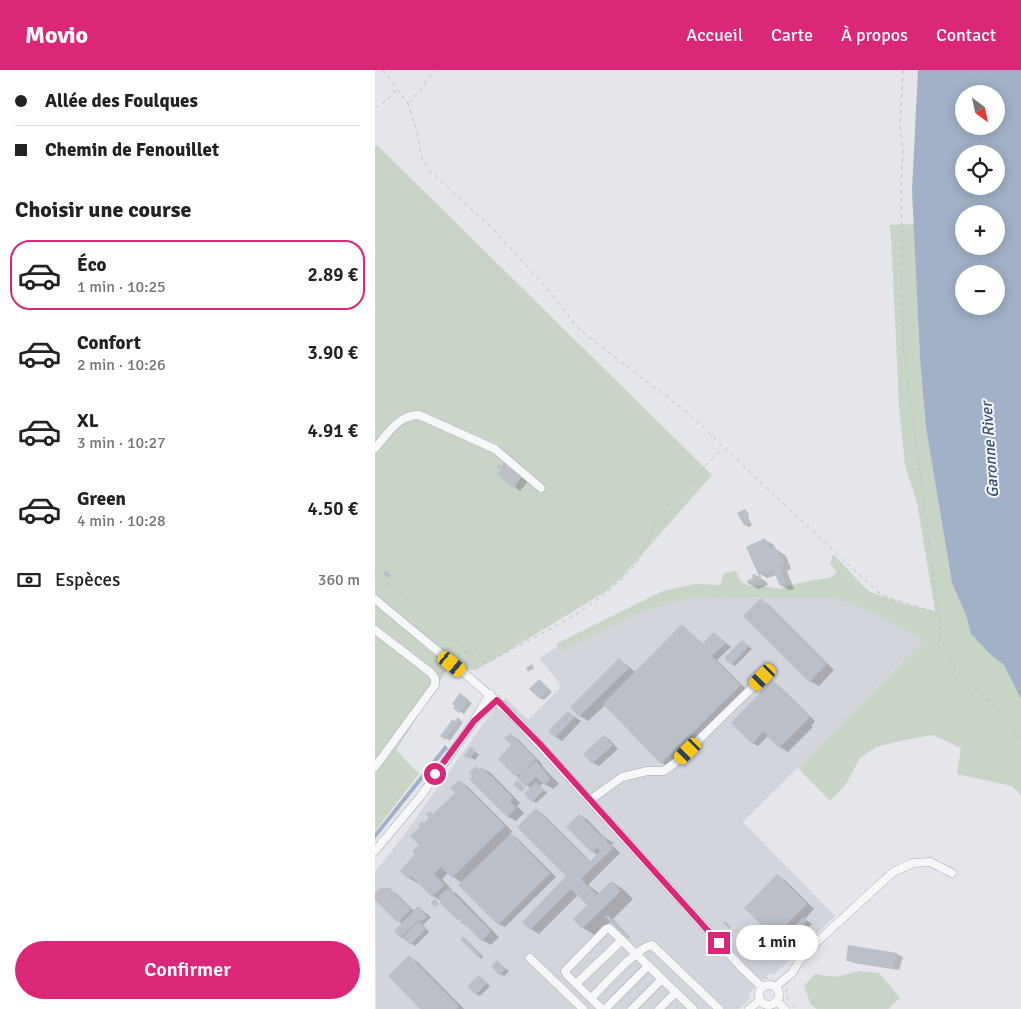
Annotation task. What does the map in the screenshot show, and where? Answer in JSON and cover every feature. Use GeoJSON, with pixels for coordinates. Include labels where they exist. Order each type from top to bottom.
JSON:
{"type":"FeatureCollection","features":[{"type":"Feature","properties":{"kind":"street"},"geometry":{"type":"LineString","coordinates":[[375,448],[402,419],[419,415],[495,449],[541,488]]}},
{"type":"Feature","properties":{"kind":"street"},"geometry":{"type":"LineString","coordinates":[[375,599],[427,644],[490,694],[519,721],[761,987]]}},
{"type":"Feature","properties":{"kind":"street"},"geometry":{"type":"LineString","coordinates":[[375,630],[430,672],[435,678],[435,685],[375,768]]}},
{"type":"Feature","properties":{"kind":"street"},"geometry":{"type":"LineString","coordinates":[[590,800],[623,777],[647,771],[664,771],[675,763],[763,677]]}},
{"type":"Feature","properties":{"kind":"street"},"geometry":{"type":"LineString","coordinates":[[375,851],[420,797],[474,721],[490,694]]}},
{"type":"Feature","properties":{"kind":"street"},"geometry":{"type":"LineString","coordinates":[[474,721],[497,700]]}},
{"type":"Feature","properties":{"kind":"street"},"geometry":{"type":"LineString","coordinates":[[775,987],[784,981],[792,973],[800,960],[893,872],[913,863],[930,862],[952,873]]}},
{"type":"Feature","properties":{"kind":"street"},"geometry":{"type":"LineString","coordinates":[[649,966],[603,1009],[565,973],[606,929],[611,929],[676,992],[689,1008]]}},
{"type":"Feature","properties":{"kind":"street"},"geometry":{"type":"LineString","coordinates":[[575,984],[622,940]]}},
{"type":"Feature","properties":{"kind":"street"},"geometry":{"type":"LineString","coordinates":[[591,998],[636,953],[649,945],[655,947],[719,1009]]}},
{"type":"Feature","properties":{"kind":"street"},"geometry":{"type":"LineString","coordinates":[[530,958],[583,1009]]}},
{"type":"Feature","properties":{"kind":"street"},"geometry":{"type":"LineString","coordinates":[[632,1009],[662,979]]}},
{"type":"Feature","properties":{"kind":"street"},"geometry":{"type":"LineString","coordinates":[[760,1000],[768,1005],[776,1001],[779,993],[775,987],[767,985],[761,987]]}},
{"type":"Feature","properties":{"kind":"street"},"geometry":{"type":"LineString","coordinates":[[760,1000],[759,991],[761,987]]}},
{"type":"Feature","properties":{"kind":"street"},"geometry":{"type":"LineString","coordinates":[[659,1009],[676,992]]}},
{"type":"Feature","properties":{"kind":"street"},"geometry":{"type":"LineString","coordinates":[[749,1009],[760,1000]]}},
{"type":"Feature","properties":{"kind":"street"},"geometry":{"type":"LineString","coordinates":[[776,1001],[785,1009]]}},
{"type":"Feature","properties":{"kind":"path"},"geometry":{"type":"LineString","coordinates":[[383,70],[408,104],[416,128],[422,160],[431,172],[493,229],[551,293],[579,329],[692,416],[878,592],[890,598],[937,613]]}},
{"type":"Feature","properties":{"kind":"path"},"geometry":{"type":"LineString","coordinates":[[408,104],[435,70]]}},
{"type":"Feature","properties":{"kind":"path"},"geometry":{"type":"LineString","coordinates":[[903,70],[900,127],[903,151],[901,282],[904,352],[937,613],[946,652],[955,668],[1011,724],[1021,740]]}},
{"type":"Feature","properties":{"kind":"path"},"geometry":{"type":"LineString","coordinates":[[375,108],[397,90]]}},
{"type":"Feature","properties":{"kind":"path"},"geometry":{"type":"LineString","coordinates":[[375,572],[480,662],[489,662],[581,610],[612,588],[635,565],[655,524],[667,507],[724,448]]}},
{"type":"Feature","properties":{"kind":"path"},"geometry":{"type":"LineString","coordinates":[[454,657],[461,652],[469,652]]}},
{"type":"Feature","properties":{"kind":"path"},"geometry":{"type":"LineString","coordinates":[[761,976],[767,978],[779,976],[788,987],[786,997],[797,1009]]}},
{"type":"Feature","properties":{"kind":"shaded area"},"geometry":{"type":"Polygon","coordinates":[[[677,590],[862,592],[937,629],[743,822],[835,916],[775,974],[768,975],[750,992],[749,999],[739,1009],[376,1009],[375,872],[401,839],[492,712],[505,698],[528,720],[560,688],[559,682],[539,658],[576,636],[677,590]]]}},
{"type":"Feature","properties":{"kind":"green space"},"geometry":{"type":"Polygon","coordinates":[[[377,145],[712,475],[621,578],[605,592],[476,670],[448,669],[396,750],[419,774],[375,831],[375,147],[377,145]]]}},
{"type":"Feature","properties":{"kind":"green space"},"geometry":{"type":"Polygon","coordinates":[[[914,224],[920,359],[926,428],[952,583],[966,615],[971,634],[991,655],[1004,665],[1021,699],[1021,795],[1012,786],[957,774],[961,748],[933,735],[876,747],[860,758],[846,784],[830,801],[798,768],[924,640],[863,608],[831,597],[747,597],[683,599],[638,613],[561,651],[556,644],[663,591],[696,584],[720,585],[724,573],[736,571],[741,582],[749,586],[780,589],[794,584],[832,577],[837,571],[830,564],[833,554],[868,591],[908,605],[935,611],[917,503],[905,465],[899,405],[889,225],[914,224]]]}},
{"type":"Feature","properties":{"kind":"green space"},"geometry":{"type":"Polygon","coordinates":[[[860,971],[879,973],[900,998],[888,1009],[817,1009],[811,1005],[804,986],[815,974],[835,977],[860,971]]]}},
{"type":"Feature","properties":{"kind":"water","name":"Garonne River"},"geometry":{"type":"Polygon","coordinates":[[[918,70],[1021,70],[1021,699],[1004,665],[991,655],[971,634],[966,615],[952,583],[926,428],[920,359],[912,190],[918,70]]]}},
{"type":"Feature","properties":{"kind":"water"},"geometry":{"type":"Polygon","coordinates":[[[445,745],[448,748],[375,839],[375,833],[445,745]]]}},
{"type":"Feature","properties":{"kind":"building"},"geometry":{"type":"Polygon","coordinates":[[[504,463],[517,474],[519,472],[523,476],[513,488],[497,474],[501,470],[497,466],[499,464],[501,467],[504,463]]]}},
{"type":"Feature","properties":{"kind":"building"},"geometry":{"type":"Polygon","coordinates":[[[745,509],[749,517],[747,518],[749,523],[744,525],[737,513],[745,509]]]}},
{"type":"Feature","properties":{"kind":"building"},"geometry":{"type":"Polygon","coordinates":[[[765,538],[770,548],[774,546],[777,550],[784,564],[779,566],[786,584],[780,586],[773,569],[760,573],[761,580],[749,585],[747,581],[753,578],[752,575],[759,576],[746,547],[765,538]]]}},
{"type":"Feature","properties":{"kind":"building"},"geometry":{"type":"Polygon","coordinates":[[[386,571],[392,576],[389,579],[383,574],[386,571]]]}},
{"type":"Feature","properties":{"kind":"building"},"geometry":{"type":"Polygon","coordinates":[[[761,598],[827,664],[809,682],[743,616],[761,598]]]}},
{"type":"Feature","properties":{"kind":"building"},"geometry":{"type":"Polygon","coordinates":[[[682,624],[702,644],[714,632],[726,643],[712,656],[741,685],[661,764],[603,704],[682,624]]]}},
{"type":"Feature","properties":{"kind":"building"},"geometry":{"type":"Polygon","coordinates":[[[742,640],[749,646],[731,665],[724,658],[742,640]]]}},
{"type":"Feature","properties":{"kind":"building"},"geometry":{"type":"Polygon","coordinates":[[[619,658],[629,668],[579,717],[570,707],[619,658]]]}},
{"type":"Feature","properties":{"kind":"building"},"geometry":{"type":"Polygon","coordinates":[[[532,664],[534,668],[528,672],[526,668],[532,664]]]}},
{"type":"Feature","properties":{"kind":"building"},"geometry":{"type":"Polygon","coordinates":[[[539,679],[549,689],[540,699],[529,689],[539,679]]]}},
{"type":"Feature","properties":{"kind":"building"},"geometry":{"type":"Polygon","coordinates":[[[772,680],[810,717],[779,748],[763,732],[752,744],[731,723],[772,680]]]}},
{"type":"Feature","properties":{"kind":"building"},"geometry":{"type":"Polygon","coordinates":[[[460,693],[469,700],[459,713],[453,708],[455,706],[452,704],[460,693]]]}},
{"type":"Feature","properties":{"kind":"building"},"geometry":{"type":"Polygon","coordinates":[[[568,711],[575,717],[555,738],[548,731],[568,711]]]}},
{"type":"Feature","properties":{"kind":"building"},"geometry":{"type":"Polygon","coordinates":[[[458,717],[460,719],[445,740],[440,736],[452,720],[455,721],[458,717]]]}},
{"type":"Feature","properties":{"kind":"building"},"geometry":{"type":"Polygon","coordinates":[[[510,733],[536,759],[525,770],[536,761],[551,779],[544,785],[536,777],[526,787],[518,779],[520,774],[516,777],[498,759],[511,745],[504,738],[510,733]]]}},
{"type":"Feature","properties":{"kind":"building"},"geometry":{"type":"Polygon","coordinates":[[[604,735],[613,745],[592,764],[583,754],[604,735]]]}},
{"type":"Feature","properties":{"kind":"building"},"geometry":{"type":"Polygon","coordinates":[[[470,747],[476,750],[470,759],[464,756],[470,747]]]}},
{"type":"Feature","properties":{"kind":"building"},"geometry":{"type":"Polygon","coordinates":[[[475,766],[479,770],[482,767],[513,798],[510,801],[516,808],[507,817],[469,779],[472,776],[469,773],[475,766]]]}},
{"type":"Feature","properties":{"kind":"building"},"geometry":{"type":"Polygon","coordinates":[[[459,780],[505,826],[452,878],[441,867],[434,874],[445,885],[432,897],[411,876],[408,879],[400,871],[415,854],[412,851],[419,845],[410,836],[420,827],[418,825],[422,821],[424,823],[429,818],[426,814],[430,811],[433,814],[455,793],[450,788],[459,780]]]}},
{"type":"Feature","properties":{"kind":"building"},"geometry":{"type":"Polygon","coordinates":[[[517,780],[525,788],[521,792],[513,784],[517,780]]]}},
{"type":"Feature","properties":{"kind":"building"},"geometry":{"type":"Polygon","coordinates":[[[536,782],[544,790],[532,802],[524,794],[536,782]]]}},
{"type":"Feature","properties":{"kind":"building"},"geometry":{"type":"Polygon","coordinates":[[[536,808],[590,862],[600,851],[597,848],[592,853],[566,827],[579,814],[602,837],[604,835],[605,840],[610,845],[611,843],[613,845],[611,846],[613,848],[581,879],[597,895],[611,881],[621,891],[582,929],[573,919],[587,905],[571,889],[530,930],[522,922],[566,876],[517,827],[536,808]]]}},
{"type":"Feature","properties":{"kind":"building"},"geometry":{"type":"Polygon","coordinates":[[[511,833],[550,873],[498,925],[458,885],[511,833]]]}},
{"type":"Feature","properties":{"kind":"building"},"geometry":{"type":"Polygon","coordinates":[[[777,874],[807,904],[774,937],[744,908],[777,874]]]}},
{"type":"Feature","properties":{"kind":"building"},"geometry":{"type":"Polygon","coordinates":[[[390,888],[411,909],[398,923],[375,900],[375,893],[379,889],[390,888]]]}},
{"type":"Feature","properties":{"kind":"building"},"geometry":{"type":"Polygon","coordinates":[[[448,888],[491,931],[481,941],[463,922],[461,924],[459,918],[457,920],[455,918],[456,915],[454,917],[440,903],[442,901],[438,897],[448,888]]]}},
{"type":"Feature","properties":{"kind":"building"},"geometry":{"type":"Polygon","coordinates":[[[435,899],[439,904],[435,907],[431,903],[435,899]]]}},
{"type":"Feature","properties":{"kind":"building"},"geometry":{"type":"Polygon","coordinates":[[[418,906],[427,917],[421,922],[419,920],[400,938],[394,931],[418,906]]]}},
{"type":"Feature","properties":{"kind":"building"},"geometry":{"type":"Polygon","coordinates":[[[608,915],[630,937],[628,939],[605,917],[608,915]]]}},
{"type":"Feature","properties":{"kind":"building"},"geometry":{"type":"Polygon","coordinates":[[[803,917],[807,920],[802,925],[805,928],[785,948],[778,942],[803,917]]]}},
{"type":"Feature","properties":{"kind":"building"},"geometry":{"type":"Polygon","coordinates":[[[419,921],[426,929],[410,945],[403,937],[419,921]]]}},
{"type":"Feature","properties":{"kind":"building"},"geometry":{"type":"Polygon","coordinates":[[[725,921],[731,927],[729,929],[723,923],[725,921]]]}},
{"type":"Feature","properties":{"kind":"building"},"geometry":{"type":"Polygon","coordinates":[[[463,936],[480,955],[478,957],[460,939],[463,936]]]}},
{"type":"Feature","properties":{"kind":"building"},"geometry":{"type":"Polygon","coordinates":[[[848,945],[897,953],[895,962],[893,962],[893,968],[846,961],[848,945]]]}},
{"type":"Feature","properties":{"kind":"building"},"geometry":{"type":"Polygon","coordinates":[[[409,955],[459,1006],[456,1009],[420,1009],[388,976],[409,955]]]}},
{"type":"Feature","properties":{"kind":"building"},"geometry":{"type":"Polygon","coordinates":[[[497,960],[506,969],[499,975],[491,966],[497,960]]]}},
{"type":"Feature","properties":{"kind":"building"},"geometry":{"type":"Polygon","coordinates":[[[479,975],[487,983],[476,995],[467,986],[479,975]]]}},
{"type":"Feature","properties":{"kind":"route"},"geometry":{"type":"LineString","coordinates":[[435,774],[474,721],[497,700],[519,721],[719,943]]}}]}
